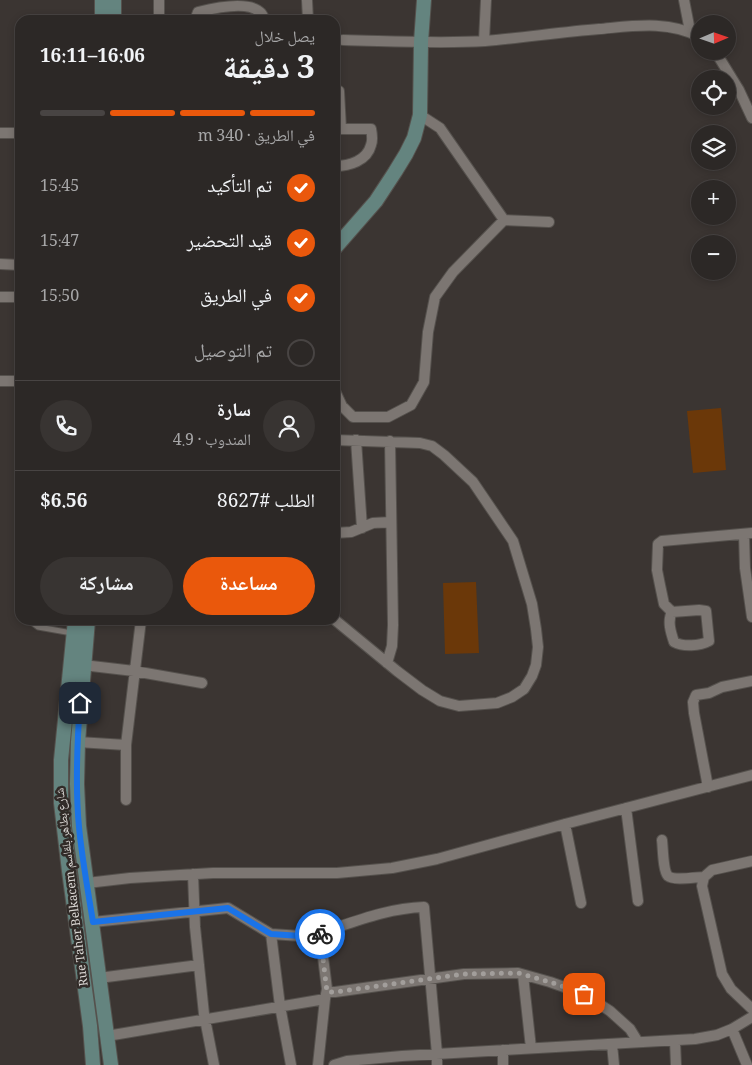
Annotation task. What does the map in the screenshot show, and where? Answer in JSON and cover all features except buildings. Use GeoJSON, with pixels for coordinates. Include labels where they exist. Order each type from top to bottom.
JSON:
{"type":"FeatureCollection","features":[{"type":"Feature","properties":{"kind":"main road"},"geometry":{"type":"LineString","coordinates":[[102,0],[102,15]]}},
{"type":"Feature","properties":{"kind":"main road"},"geometry":{"type":"LineString","coordinates":[[114,0],[114,15]]}},
{"type":"Feature","properties":{"kind":"main road"},"geometry":{"type":"LineString","coordinates":[[340,242],[376,202],[414,138],[420,115],[421,42],[424,0]]}},
{"type":"Feature","properties":{"kind":"main road","name":"Rue Taher Belkacem شارع بطاهر بلقاسم"},"geometry":{"type":"LineString","coordinates":[[88,625],[78,742],[79,826],[111,1065]]}},
{"type":"Feature","properties":{"kind":"main road","name":"Rue Taher Belkacem شارع بطاهر بلقاسم"},"geometry":{"type":"LineString","coordinates":[[74,627],[61,760],[61,802],[94,1065]]}},
{"type":"Feature","properties":{"kind":"street"},"geometry":{"type":"LineString","coordinates":[[159,0],[159,15]]}},
{"type":"Feature","properties":{"kind":"street"},"geometry":{"type":"LineString","coordinates":[[307,0],[308,15]]}},
{"type":"Feature","properties":{"kind":"street"},"geometry":{"type":"LineString","coordinates":[[484,41],[486,0]]}},
{"type":"Feature","properties":{"kind":"street"},"geometry":{"type":"LineString","coordinates":[[343,40],[484,41],[647,24],[690,32],[684,0]]}},
{"type":"Feature","properties":{"kind":"street"},"geometry":{"type":"LineString","coordinates":[[197,15],[198,12],[228,2],[251,7],[263,15]]}},
{"type":"Feature","properties":{"kind":"street"},"geometry":{"type":"LineString","coordinates":[[721,60],[739,90],[752,118]]}},
{"type":"Feature","properties":{"kind":"street"},"geometry":{"type":"LineString","coordinates":[[420,115],[440,128],[504,220]]}},
{"type":"Feature","properties":{"kind":"street"},"geometry":{"type":"LineString","coordinates":[[340,129],[372,129],[372,143],[368,152],[354,164],[340,166]]}},
{"type":"Feature","properties":{"kind":"street"},"geometry":{"type":"LineString","coordinates":[[0,133],[15,133]]}},
{"type":"Feature","properties":{"kind":"street"},"geometry":{"type":"LineString","coordinates":[[340,402],[353,417],[388,417],[411,405],[424,382],[428,332],[435,297],[453,272],[504,220],[549,222]]}},
{"type":"Feature","properties":{"kind":"street"},"geometry":{"type":"LineString","coordinates":[[0,264],[15,265]]}},
{"type":"Feature","properties":{"kind":"street"},"geometry":{"type":"LineString","coordinates":[[0,297],[15,297]]}},
{"type":"Feature","properties":{"kind":"street"},"geometry":{"type":"LineString","coordinates":[[0,381],[15,381]]}},
{"type":"Feature","properties":{"kind":"street"},"geometry":{"type":"LineString","coordinates":[[340,440],[390,441],[420,443],[432,446],[474,482],[513,541],[532,604],[538,647],[536,665],[524,689],[512,697],[497,702],[459,706],[440,701],[422,690],[340,624]]}},
{"type":"Feature","properties":{"kind":"street"},"geometry":{"type":"LineString","coordinates":[[356,440],[362,528]]}},
{"type":"Feature","properties":{"kind":"street"},"geometry":{"type":"LineString","coordinates":[[387,663],[392,646],[393,625],[390,441]]}},
{"type":"Feature","properties":{"kind":"street"},"geometry":{"type":"LineString","coordinates":[[340,533],[351,532],[373,523],[391,522]]}},
{"type":"Feature","properties":{"kind":"street"},"geometry":{"type":"LineString","coordinates":[[672,612],[669,617],[674,642],[680,646],[705,644],[709,641],[706,612],[699,610],[672,612],[664,604],[657,570],[658,544],[662,541],[748,534],[745,568],[752,617]]}},
{"type":"Feature","properties":{"kind":"street"},"geometry":{"type":"LineString","coordinates":[[126,800],[126,745],[140,625]]}},
{"type":"Feature","properties":{"kind":"street"},"geometry":{"type":"LineString","coordinates":[[84,665],[134,671],[202,683]]}},
{"type":"Feature","properties":{"kind":"street"},"geometry":{"type":"LineString","coordinates":[[708,787],[693,702],[696,695],[752,681]]}},
{"type":"Feature","properties":{"kind":"street"},"geometry":{"type":"LineString","coordinates":[[78,742],[126,745]]}},
{"type":"Feature","properties":{"kind":"street"},"geometry":{"type":"LineString","coordinates":[[87,883],[193,874],[337,873],[392,868],[437,859],[752,775]]}},
{"type":"Feature","properties":{"kind":"street"},"geometry":{"type":"LineString","coordinates":[[626,808],[638,901]]}},
{"type":"Feature","properties":{"kind":"street"},"geometry":{"type":"LineString","coordinates":[[565,824],[580,903]]}},
{"type":"Feature","properties":{"kind":"street"},"geometry":{"type":"LineString","coordinates":[[662,840],[666,872],[669,877],[675,879],[704,877]]}},
{"type":"Feature","properties":{"kind":"street"},"geometry":{"type":"LineString","coordinates":[[752,861],[716,868],[704,877],[702,886],[722,974],[731,989],[752,1009]]}},
{"type":"Feature","properties":{"kind":"street"},"geometry":{"type":"LineString","coordinates":[[193,874],[199,965],[205,1019],[214,1065]]}},
{"type":"Feature","properties":{"kind":"street"},"geometry":{"type":"LineString","coordinates":[[93,922],[228,908],[271,934],[301,936],[320,933],[386,912],[409,907],[424,907],[437,1065]]}},
{"type":"Feature","properties":{"kind":"street"},"geometry":{"type":"LineString","coordinates":[[318,1065],[326,996],[320,933]]}},
{"type":"Feature","properties":{"kind":"street"},"geometry":{"type":"LineString","coordinates":[[271,934],[280,1006],[291,1065]]}},
{"type":"Feature","properties":{"kind":"street"},"geometry":{"type":"LineString","coordinates":[[99,978],[199,965]]}},
{"type":"Feature","properties":{"kind":"street"},"geometry":{"type":"LineString","coordinates":[[107,1036],[280,1006],[326,996],[335,992],[464,974],[518,973],[584,994],[610,1011],[630,1029],[638,1042]]}},
{"type":"Feature","properties":{"kind":"street"},"geometry":{"type":"LineString","coordinates":[[523,975],[531,1048]]}},
{"type":"Feature","properties":{"kind":"street"},"geometry":{"type":"LineString","coordinates":[[334,1065],[402,1056],[695,1040],[732,1029],[752,1016]]}},
{"type":"Feature","properties":{"kind":"street"},"geometry":{"type":"LineString","coordinates":[[732,1029],[746,1065]]}},
{"type":"Feature","properties":{"kind":"street"},"geometry":{"type":"LineString","coordinates":[[675,1041],[676,1065]]}},
{"type":"Feature","properties":{"kind":"street"},"geometry":{"type":"LineString","coordinates":[[612,1044],[614,1065]]}},
{"type":"Feature","properties":{"kind":"street"},"geometry":{"type":"LineString","coordinates":[[503,1050],[503,1065]]}},
{"type":"Feature","properties":{"kind":"lane"},"geometry":{"type":"LineString","coordinates":[[35,625],[38,627],[74,627]]}},
{"type":"Feature","properties":{"kind":"shaded area"},"geometry":{"type":"Polygon","coordinates":[[[721,408],[726,470],[693,473],[687,411],[721,408]]]}},
{"type":"Feature","properties":{"kind":"shaded area"},"geometry":{"type":"Polygon","coordinates":[[[476,582],[479,653],[445,654],[443,583],[476,582]]]}},
{"type":"Feature","properties":{"kind":"way so far"},"geometry":{"type":"LineString","coordinates":[[320,934],[327,992],[464,974],[518,973],[584,994]]}},
{"type":"Feature","properties":{"kind":"route"},"geometry":{"type":"LineString","coordinates":[[80,703],[77,784],[79,826],[93,922],[228,908],[271,934],[301,936],[320,934]]}}]}
